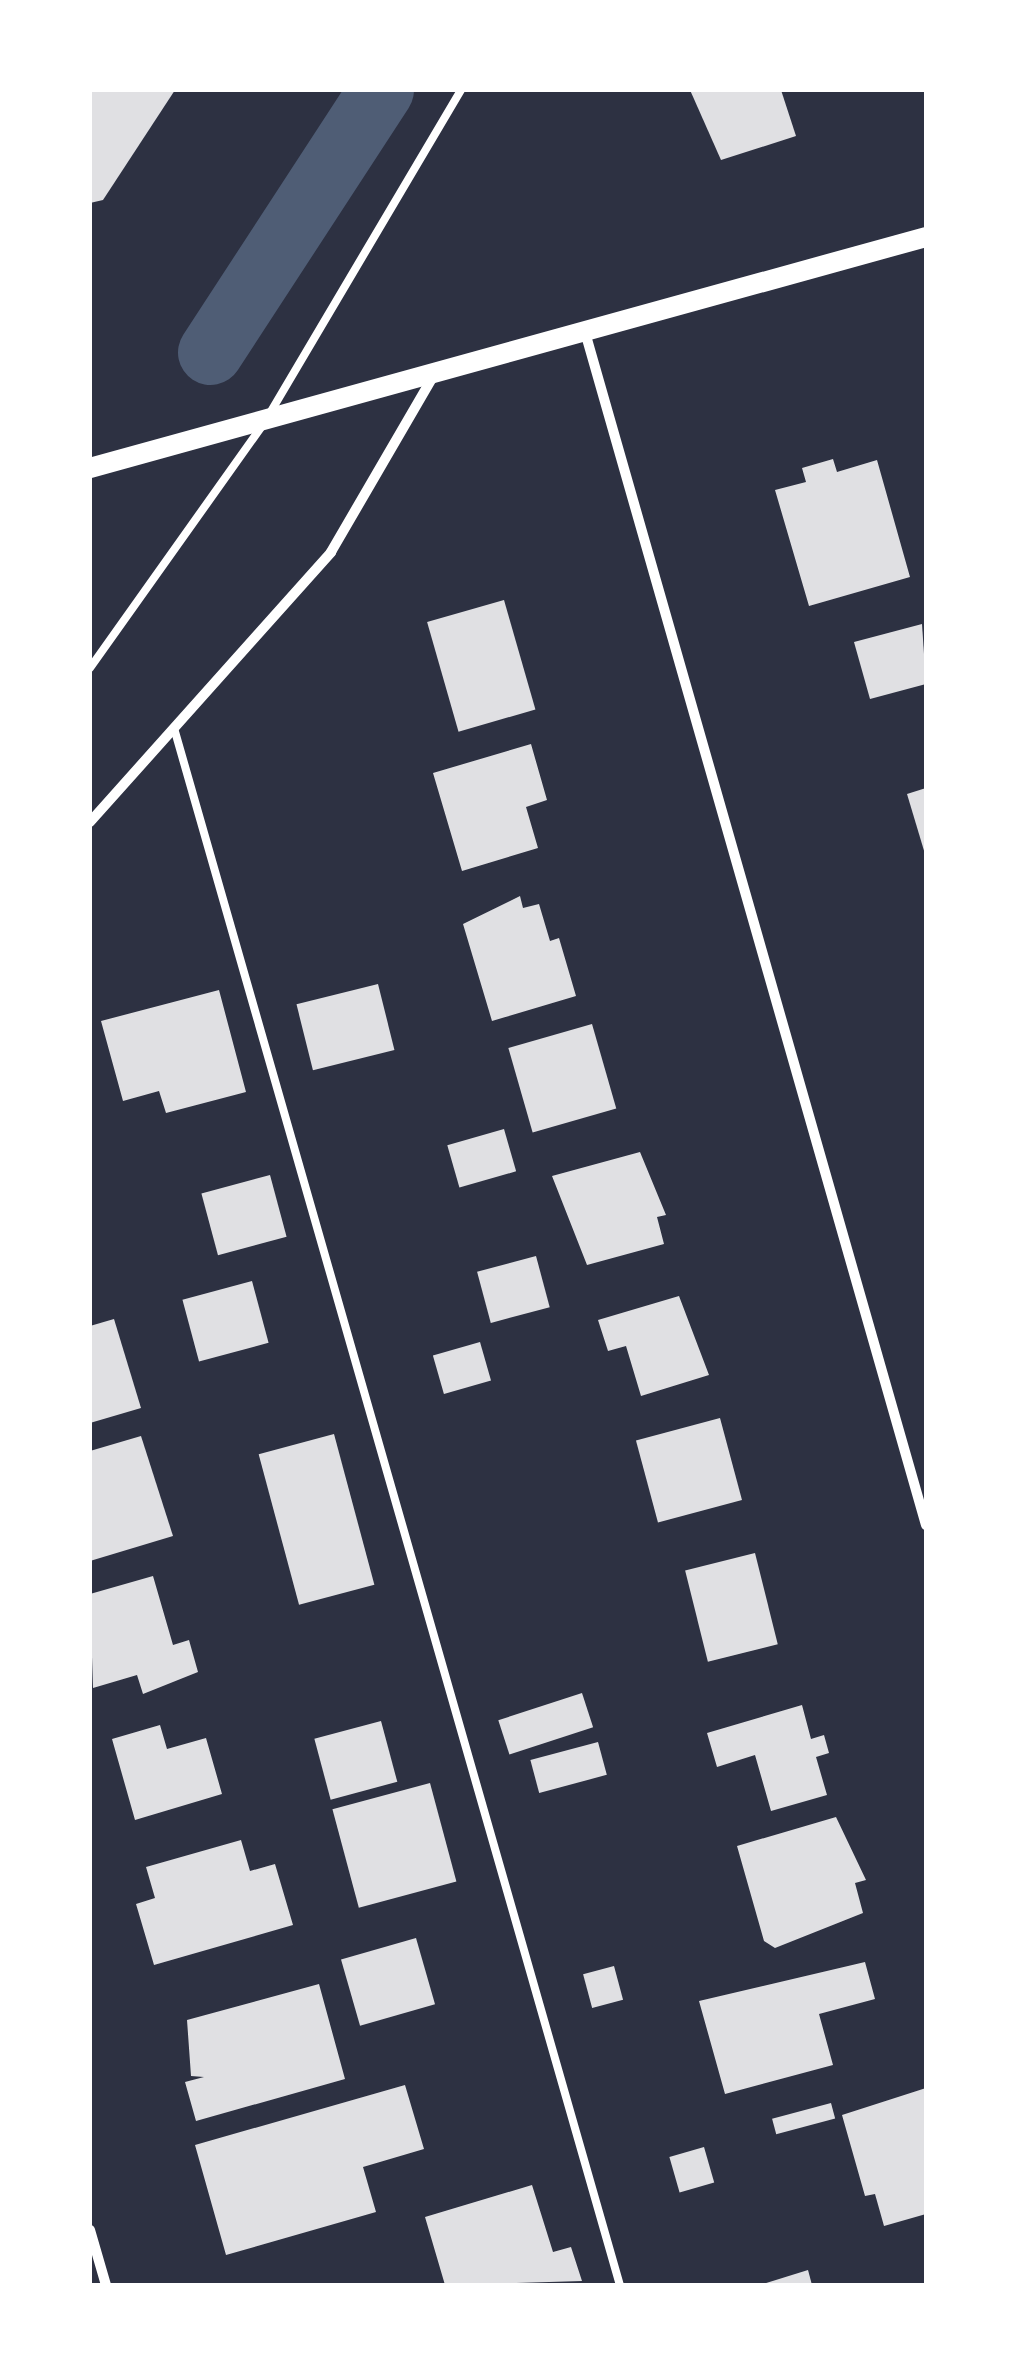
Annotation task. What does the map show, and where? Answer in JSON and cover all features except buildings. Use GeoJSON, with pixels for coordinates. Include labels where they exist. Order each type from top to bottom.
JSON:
{"type":"FeatureCollection","features":[{"type":"Feature","properties":{"kind":"main road"},"geometry":{"type":"LineString","coordinates":[[90,468],[926,237]]}},
{"type":"Feature","properties":{"kind":"street"},"geometry":{"type":"LineString","coordinates":[[585,332],[926,1526]]}},
{"type":"Feature","properties":{"kind":"street"},"geometry":{"type":"LineString","coordinates":[[90,822],[331,552],[435,372]]}},
{"type":"Feature","properties":{"kind":"street"},"geometry":{"type":"LineString","coordinates":[[90,2230],[106,2285]]}},
{"type":"Feature","properties":{"kind":"lane"},"geometry":{"type":"LineString","coordinates":[[90,668],[266,419],[461,90]]}},
{"type":"Feature","properties":{"kind":"lane"},"geometry":{"type":"LineString","coordinates":[[174,728],[620,2285]]}},
{"type":"Feature","properties":{"kind":"waterway"},"geometry":{"type":"LineString","coordinates":[[210,352],[381,90]]}}]}
